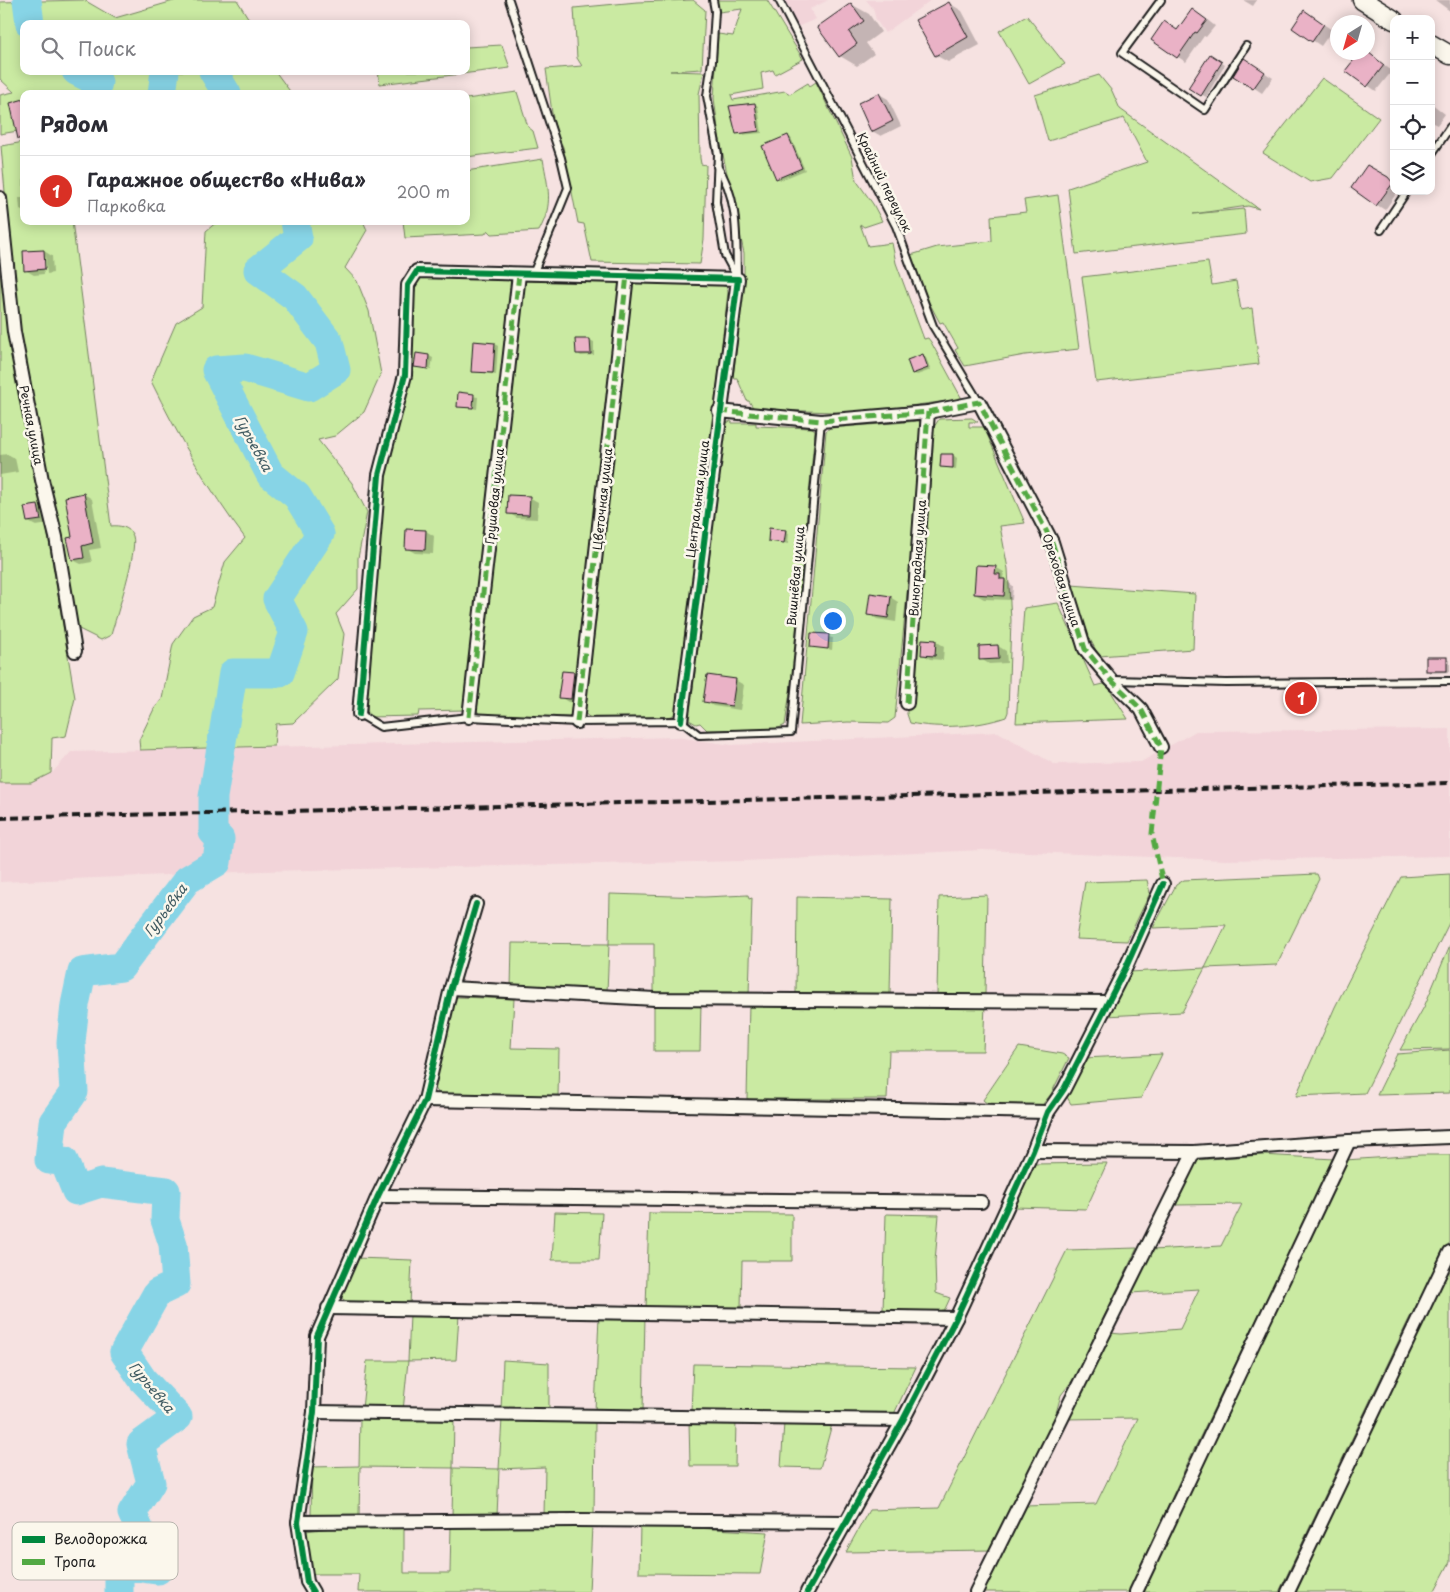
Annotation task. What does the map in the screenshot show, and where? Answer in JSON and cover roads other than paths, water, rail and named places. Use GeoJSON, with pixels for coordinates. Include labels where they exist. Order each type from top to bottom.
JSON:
{"type":"FeatureCollection","features":[{"type":"Feature","properties":{"kind":"main road"},"geometry":{"type":"LineString","coordinates":[[1362,0],[1390,18]]}},
{"type":"Feature","properties":{"kind":"main road"},"geometry":{"type":"LineString","coordinates":[[1435,47],[1450,56]]}},
{"type":"Feature","properties":{"kind":"street","name":"Речная улица"},"geometry":{"type":"LineString","coordinates":[[0,198],[14,332],[42,480],[56,536],[75,651]]}},
{"type":"Feature","properties":{"kind":"street"},"geometry":{"type":"LineString","coordinates":[[359,714],[378,475],[405,375],[408,285],[417,271],[738,279]]}},
{"type":"Feature","properties":{"kind":"street","name":"Грушовая улица"},"geometry":{"type":"LineString","coordinates":[[469,718],[519,274]]}},
{"type":"Feature","properties":{"kind":"street","name":"Цветочная улица"},"geometry":{"type":"LineString","coordinates":[[577,722],[627,275]]}},
{"type":"Feature","properties":{"kind":"street","name":"Центральная улица"},"geometry":{"type":"LineString","coordinates":[[681,722],[738,279]]}},
{"type":"Feature","properties":{"kind":"street"},"geometry":{"type":"LineString","coordinates":[[720,411],[821,421],[928,412],[979,402]]}},
{"type":"Feature","properties":{"kind":"street","name":"Ореховая улица"},"geometry":{"type":"LineString","coordinates":[[979,402],[1052,542],[1085,649],[1141,709],[1161,747]]}},
{"type":"Feature","properties":{"kind":"street","name":"Виноградная улица"},"geometry":{"type":"LineString","coordinates":[[907,703],[928,412]]}},
{"type":"Feature","properties":{"kind":"street"},"geometry":{"type":"LineString","coordinates":[[807,1592],[903,1420],[956,1318],[1033,1151],[1048,1112],[1064,1089],[1126,967],[1163,884]]}},
{"type":"Feature","properties":{"kind":"street"},"geometry":{"type":"LineString","coordinates":[[313,1592],[306,1582],[298,1522],[314,1412],[317,1336],[378,1196],[425,1100],[451,988],[476,904]]}},
{"type":"Feature","properties":{"kind":"street"},"geometry":{"type":"LineString","coordinates":[[451,988],[655,999],[1108,1002]]}},
{"type":"Feature","properties":{"kind":"street"},"geometry":{"type":"LineString","coordinates":[[425,1100],[1048,1112]]}},
{"type":"Feature","properties":{"kind":"street"},"geometry":{"type":"LineString","coordinates":[[1033,1151],[1194,1152],[1348,1141],[1450,1138]]}},
{"type":"Feature","properties":{"kind":"street"},"geometry":{"type":"LineString","coordinates":[[1136,1592],[1348,1141]]}},
{"type":"Feature","properties":{"kind":"street"},"geometry":{"type":"LineString","coordinates":[[976,1592],[1194,1152]]}},
{"type":"Feature","properties":{"kind":"street"},"geometry":{"type":"LineString","coordinates":[[378,1196],[981,1202]]}},
{"type":"Feature","properties":{"kind":"street"},"geometry":{"type":"LineString","coordinates":[[1288,1592],[1450,1252]]}},
{"type":"Feature","properties":{"kind":"street"},"geometry":{"type":"LineString","coordinates":[[328,1308],[956,1318]]}},
{"type":"Feature","properties":{"kind":"street"},"geometry":{"type":"LineString","coordinates":[[314,1412],[903,1420]]}},
{"type":"Feature","properties":{"kind":"street"},"geometry":{"type":"LineString","coordinates":[[298,1522],[566,1520],[847,1522]]}},
{"type":"Feature","properties":{"kind":"lane"},"geometry":{"type":"LineString","coordinates":[[509,0],[561,158],[568,188],[533,274]]}},
{"type":"Feature","properties":{"kind":"lane"},"geometry":{"type":"LineString","coordinates":[[713,0],[715,11],[712,61],[707,96],[718,154],[716,202],[725,255],[738,279]]}},
{"type":"Feature","properties":{"kind":"lane","name":"Крайний переулок"},"geometry":{"type":"LineString","coordinates":[[779,0],[896,226],[933,326],[979,402]]}},
{"type":"Feature","properties":{"kind":"lane"},"geometry":{"type":"LineString","coordinates":[[1162,0],[1122,53],[1205,110],[1246,46]]}},
{"type":"Feature","properties":{"kind":"lane"},"geometry":{"type":"LineString","coordinates":[[1434,150],[1450,127]]}},
{"type":"Feature","properties":{"kind":"lane"},"geometry":{"type":"LineString","coordinates":[[717,166],[726,179],[735,214],[738,279]]}},
{"type":"Feature","properties":{"kind":"lane"},"geometry":{"type":"LineString","coordinates":[[1380,230],[1404,195]]}},
{"type":"Feature","properties":{"kind":"lane","name":"Вишнёвая улица"},"geometry":{"type":"LineString","coordinates":[[681,722],[699,735],[791,732],[821,421]]}},
{"type":"Feature","properties":{"kind":"lane"},"geometry":{"type":"LineString","coordinates":[[1112,680],[1226,683],[1450,681]]}},
{"type":"Feature","properties":{"kind":"lane"},"geometry":{"type":"LineString","coordinates":[[359,714],[381,727],[469,718],[577,722],[681,722]]}},
{"type":"Feature","properties":{"kind":"waterway","name":"Гурьевка"},"geometry":{"type":"LineString","coordinates":[[27,0],[30,20]]}},
{"type":"Feature","properties":{"kind":"waterway","name":"Гурьевка"},"geometry":{"type":"LineString","coordinates":[[84,75],[98,82],[96,90]]}},
{"type":"Feature","properties":{"kind":"waterway","name":"Гурьевка"},"geometry":{"type":"LineString","coordinates":[[163,90],[164,75]]}},
{"type":"Feature","properties":{"kind":"waterway","name":"Гурьевка"},"geometry":{"type":"LineString","coordinates":[[215,75],[225,90]]}},
{"type":"Feature","properties":{"kind":"waterway","name":"Гурьевка"},"geometry":{"type":"LineString","coordinates":[[136,1522],[132,1513],[151,1483],[141,1444],[178,1417],[143,1380],[124,1352],[157,1293],[176,1284],[173,1244],[165,1220],[166,1191],[101,1183],[76,1191],[64,1161],[49,1160],[53,1122],[74,1092],[71,1042],[75,1005],[82,972],[121,967],[187,880],[217,862],[220,839],[213,832],[213,797],[233,673],[280,673],[294,632],[277,599],[320,534],[297,496],[270,474],[216,370],[245,368],[309,387],[336,370],[329,342],[295,297],[258,270],[298,238],[296,225]]}},
{"type":"Feature","properties":{"kind":"waterway","name":"Гурьевка"},"geometry":{"type":"LineString","coordinates":[[119,1580],[119,1592]]}},
{"type":"Feature","properties":{"kind":"railway"},"geometry":{"type":"LineString","coordinates":[[0,818],[1450,783]]}},
{"type":"Feature","properties":{"kind":"place","name":"Гаражное общество «Нива»"},"geometry":{"type":"Point","coordinates":[1301,698]}}]}
